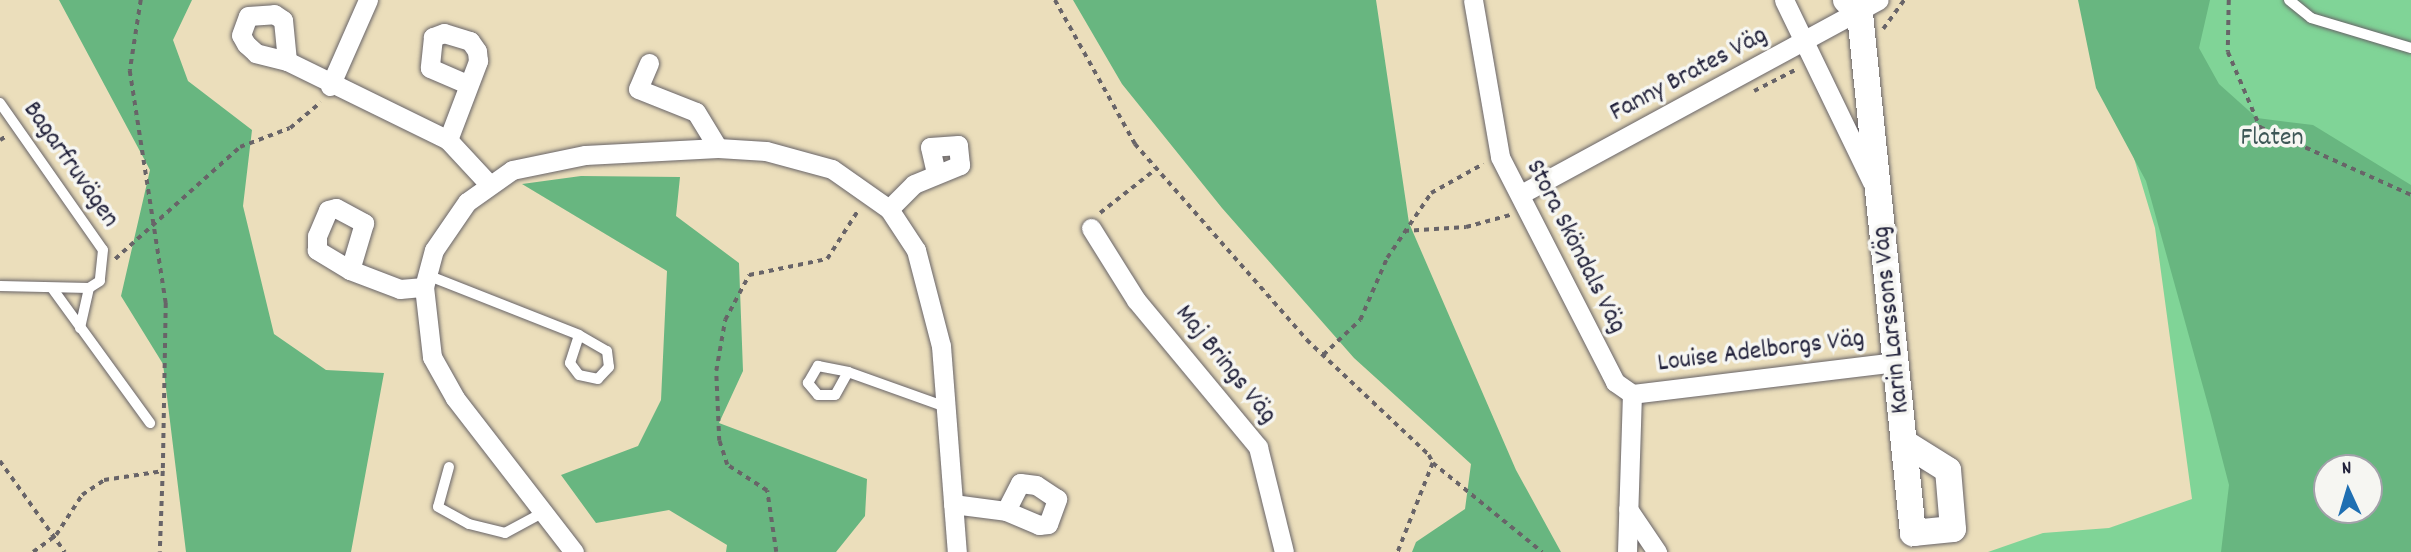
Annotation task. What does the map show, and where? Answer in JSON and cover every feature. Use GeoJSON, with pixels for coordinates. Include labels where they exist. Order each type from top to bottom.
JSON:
{"type":"FeatureCollection","features":[{"type":"Feature","properties":{"kind":"street"},"geometry":{"type":"LineString","coordinates":[[333,88],[368,0]]}},
{"type":"Feature","properties":{"kind":"street","name":"Stora Sköndals Väg"},"geometry":{"type":"LineString","coordinates":[[1474,0],[1500,157],[1615,382],[1632,394]]}},
{"type":"Feature","properties":{"kind":"street","name":"Karin Larssons Väg"},"geometry":{"type":"LineString","coordinates":[[1784,0],[1879,196]]}},
{"type":"Feature","properties":{"kind":"street","name":"Karin Larssons Väg"},"geometry":{"type":"LineString","coordinates":[[1862,5],[1905,443]]}},
{"type":"Feature","properties":{"kind":"street","name":"Fanny Brates Väg"},"geometry":{"type":"LineString","coordinates":[[1521,194],[1805,44],[1862,5]]}},
{"type":"Feature","properties":{"kind":"street"},"geometry":{"type":"LineString","coordinates":[[287,61],[333,88],[448,140],[488,183]]}},
{"type":"Feature","properties":{"kind":"street"},"geometry":{"type":"LineString","coordinates":[[649,63],[638,89],[696,112],[718,148]]}},
{"type":"Feature","properties":{"kind":"street"},"geometry":{"type":"LineString","coordinates":[[448,140],[467,84]]}},
{"type":"Feature","properties":{"kind":"street"},"geometry":{"type":"LineString","coordinates":[[574,552],[443,379],[425,326],[425,281],[450,223],[488,183],[535,163],[718,148],[766,151],[832,169],[889,209],[929,282],[947,407],[957,552]]}},
{"type":"Feature","properties":{"kind":"street"},"geometry":{"type":"LineString","coordinates":[[889,209],[914,184],[936,174]]}},
{"type":"Feature","properties":{"kind":"street","name":"Maj Brings Väg"},"geometry":{"type":"LineString","coordinates":[[1091,228],[1124,284],[1258,447],[1284,552]]}},
{"type":"Feature","properties":{"kind":"street"},"geometry":{"type":"LineString","coordinates":[[350,270],[400,289],[425,281]]}},
{"type":"Feature","properties":{"kind":"street","name":"Louise Adelborgs Väg"},"geometry":{"type":"LineString","coordinates":[[1632,394],[1897,362]]}},
{"type":"Feature","properties":{"kind":"street"},"geometry":{"type":"LineString","coordinates":[[1628,552],[1632,394]]}},
{"type":"Feature","properties":{"kind":"street"},"geometry":{"type":"LineString","coordinates":[[953,504],[1006,511]]}},
{"type":"Feature","properties":{"kind":"street"},"geometry":{"type":"LineString","coordinates":[[1628,509],[1657,552]]}},
{"type":"Feature","properties":{"kind":"lane"},"geometry":{"type":"LineString","coordinates":[[2289,0],[2311,18],[2411,48]]}},
{"type":"Feature","properties":{"kind":"lane","name":"Bagarfruvägen"},"geometry":{"type":"LineString","coordinates":[[0,103],[95,233],[103,265],[100,281],[89,288],[80,328]]}},
{"type":"Feature","properties":{"kind":"lane"},"geometry":{"type":"LineString","coordinates":[[425,281],[579,334],[607,351],[609,367],[598,379],[579,375],[570,363],[579,334]]}},
{"type":"Feature","properties":{"kind":"lane"},"geometry":{"type":"LineString","coordinates":[[0,286],[89,288]]}},
{"type":"Feature","properties":{"kind":"lane"},"geometry":{"type":"LineString","coordinates":[[52,288],[150,423]]}},
{"type":"Feature","properties":{"kind":"lane"},"geometry":{"type":"LineString","coordinates":[[848,372],[947,407]]}},
{"type":"Feature","properties":{"kind":"lane"},"geometry":{"type":"LineString","coordinates":[[449,467],[438,507],[469,524],[505,533],[544,512]]}},
{"type":"Feature","properties":{"kind":"path"},"geometry":{"type":"LineString","coordinates":[[141,0],[130,71],[166,303],[165,366]]}},
{"type":"Feature","properties":{"kind":"path"},"geometry":{"type":"LineString","coordinates":[[1055,0],[1109,104],[1156,169],[1323,355],[1433,463],[1542,552]]}},
{"type":"Feature","properties":{"kind":"path"},"geometry":{"type":"LineString","coordinates":[[2229,0],[2228,52],[2260,127],[2411,195]]}},
{"type":"Feature","properties":{"kind":"path"},"geometry":{"type":"LineString","coordinates":[[103,265],[155,226],[240,148],[290,128],[333,88]]}},
{"type":"Feature","properties":{"kind":"path"},"geometry":{"type":"LineString","coordinates":[[1323,355],[1360,320],[1387,258],[1431,193],[1500,157]]}},
{"type":"Feature","properties":{"kind":"path"},"geometry":{"type":"LineString","coordinates":[[1091,228],[1156,169]]}},
{"type":"Feature","properties":{"kind":"path"},"geometry":{"type":"LineString","coordinates":[[776,552],[767,491],[727,465],[719,441],[716,371],[725,320],[749,275],[827,259],[850,217],[867,202]]}},
{"type":"Feature","properties":{"kind":"path"},"geometry":{"type":"LineString","coordinates":[[0,461],[56,535],[65,552]]}},
{"type":"Feature","properties":{"kind":"path"},"geometry":{"type":"LineString","coordinates":[[1398,552],[1433,463]]}},
{"type":"Feature","properties":{"kind":"path"},"geometry":{"type":"LineString","coordinates":[[33,552],[56,535],[82,495],[104,480],[163,471],[160,552]]}},
{"type":"Feature","properties":{"kind":"green space"},"geometry":{"type":"Polygon","coordinates":[[[59,0],[192,0],[173,40],[188,81],[252,130],[243,206],[274,334],[326,370],[384,373],[351,552],[186,552],[163,364],[121,296],[150,170],[59,0]]]}},
{"type":"Feature","properties":{"kind":"green space"},"geometry":{"type":"Polygon","coordinates":[[[1073,0],[1376,0],[1409,223],[1516,470],[1561,552],[1412,552],[1416,542],[1465,509],[1471,464],[1354,358],[1222,208],[1122,84],[1073,0]]]}},
{"type":"Feature","properties":{"kind":"green space","name":"Flaten"},"geometry":{"type":"Polygon","coordinates":[[[2078,0],[2210,0],[2199,48],[2219,84],[2257,118],[2313,125],[2411,185],[2411,552],[2221,552],[2229,485],[2146,181],[2096,88],[2078,0]]]}},
{"type":"Feature","properties":{"kind":"green space","name":"Flaten"},"geometry":{"type":"Polygon","coordinates":[[[2104,0],[2411,0],[2411,552],[1988,552],[2043,533],[2109,528],[2192,499],[2155,228],[2100,45],[2104,0]]]}},
{"type":"Feature","properties":{"kind":"green space"},"geometry":{"type":"Polygon","coordinates":[[[581,176],[680,177],[676,216],[739,263],[743,371],[719,423],[867,479],[865,516],[836,552],[726,552],[727,545],[669,510],[596,523],[561,475],[638,446],[661,400],[667,271],[522,184],[581,176]]]}}]}
